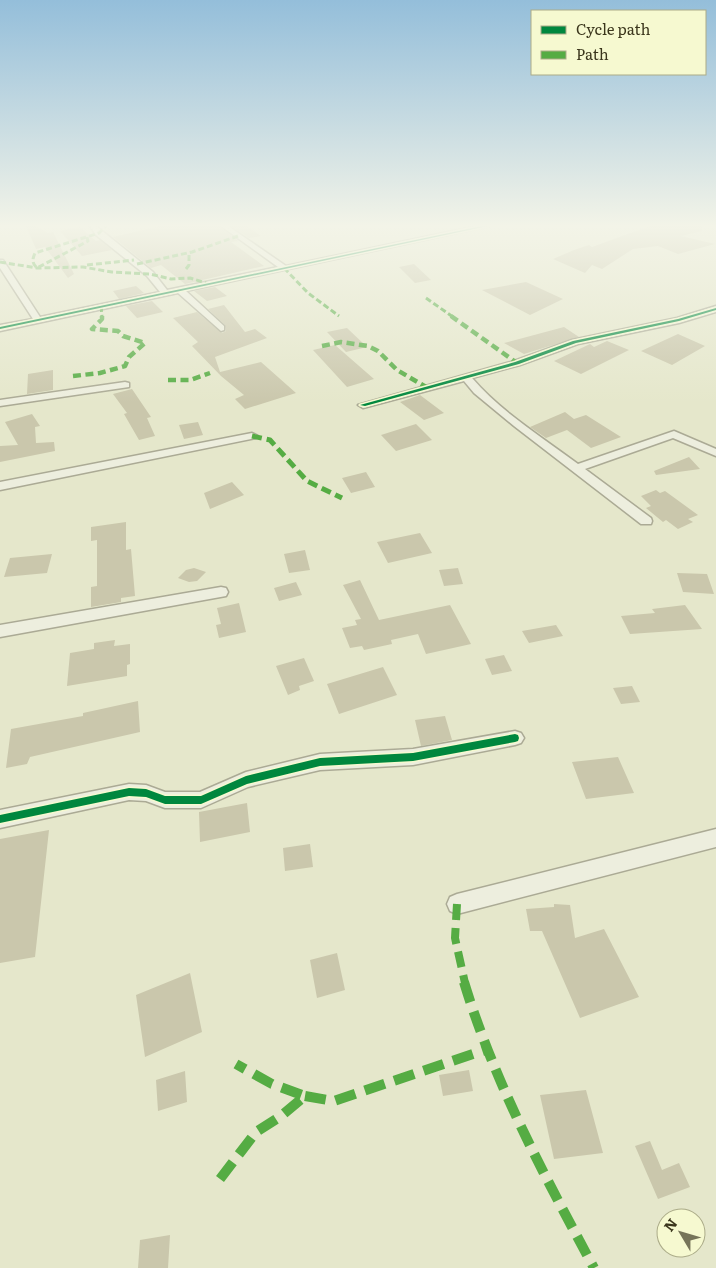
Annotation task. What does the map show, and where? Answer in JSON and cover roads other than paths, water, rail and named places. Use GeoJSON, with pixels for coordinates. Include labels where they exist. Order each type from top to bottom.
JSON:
{"type":"FeatureCollection","features":[{"type":"Feature","properties":{"kind":"street"},"geometry":{"type":"LineString","coordinates":[[15,285],[38,320]]}},
{"type":"Feature","properties":{"kind":"street"},"geometry":{"type":"LineString","coordinates":[[159,285],[165,293]]}},
{"type":"Feature","properties":{"kind":"street"},"geometry":{"type":"LineString","coordinates":[[0,328],[203,285]]}},
{"type":"Feature","properties":{"kind":"street"},"geometry":{"type":"LineString","coordinates":[[180,290],[220,328]]}},
{"type":"Feature","properties":{"kind":"street"},"geometry":{"type":"LineString","coordinates":[[363,405],[517,363],[575,342],[679,320],[716,309]]}},
{"type":"Feature","properties":{"kind":"street"},"geometry":{"type":"LineString","coordinates":[[466,377],[478,391],[511,419],[646,520]]}},
{"type":"Feature","properties":{"kind":"street"},"geometry":{"type":"LineString","coordinates":[[0,403],[126,385]]}},
{"type":"Feature","properties":{"kind":"street"},"geometry":{"type":"LineString","coordinates":[[576,468],[674,434],[716,453]]}},
{"type":"Feature","properties":{"kind":"street"},"geometry":{"type":"LineString","coordinates":[[0,486],[252,436]]}},
{"type":"Feature","properties":{"kind":"street"},"geometry":{"type":"LineString","coordinates":[[0,631],[221,592]]}},
{"type":"Feature","properties":{"kind":"street"},"geometry":{"type":"LineString","coordinates":[[0,819],[129,792],[146,793],[165,800],[201,800],[246,780],[320,762],[413,757],[515,738]]}},
{"type":"Feature","properties":{"kind":"street"},"geometry":{"type":"LineString","coordinates":[[456,904],[716,838]]}}]}
